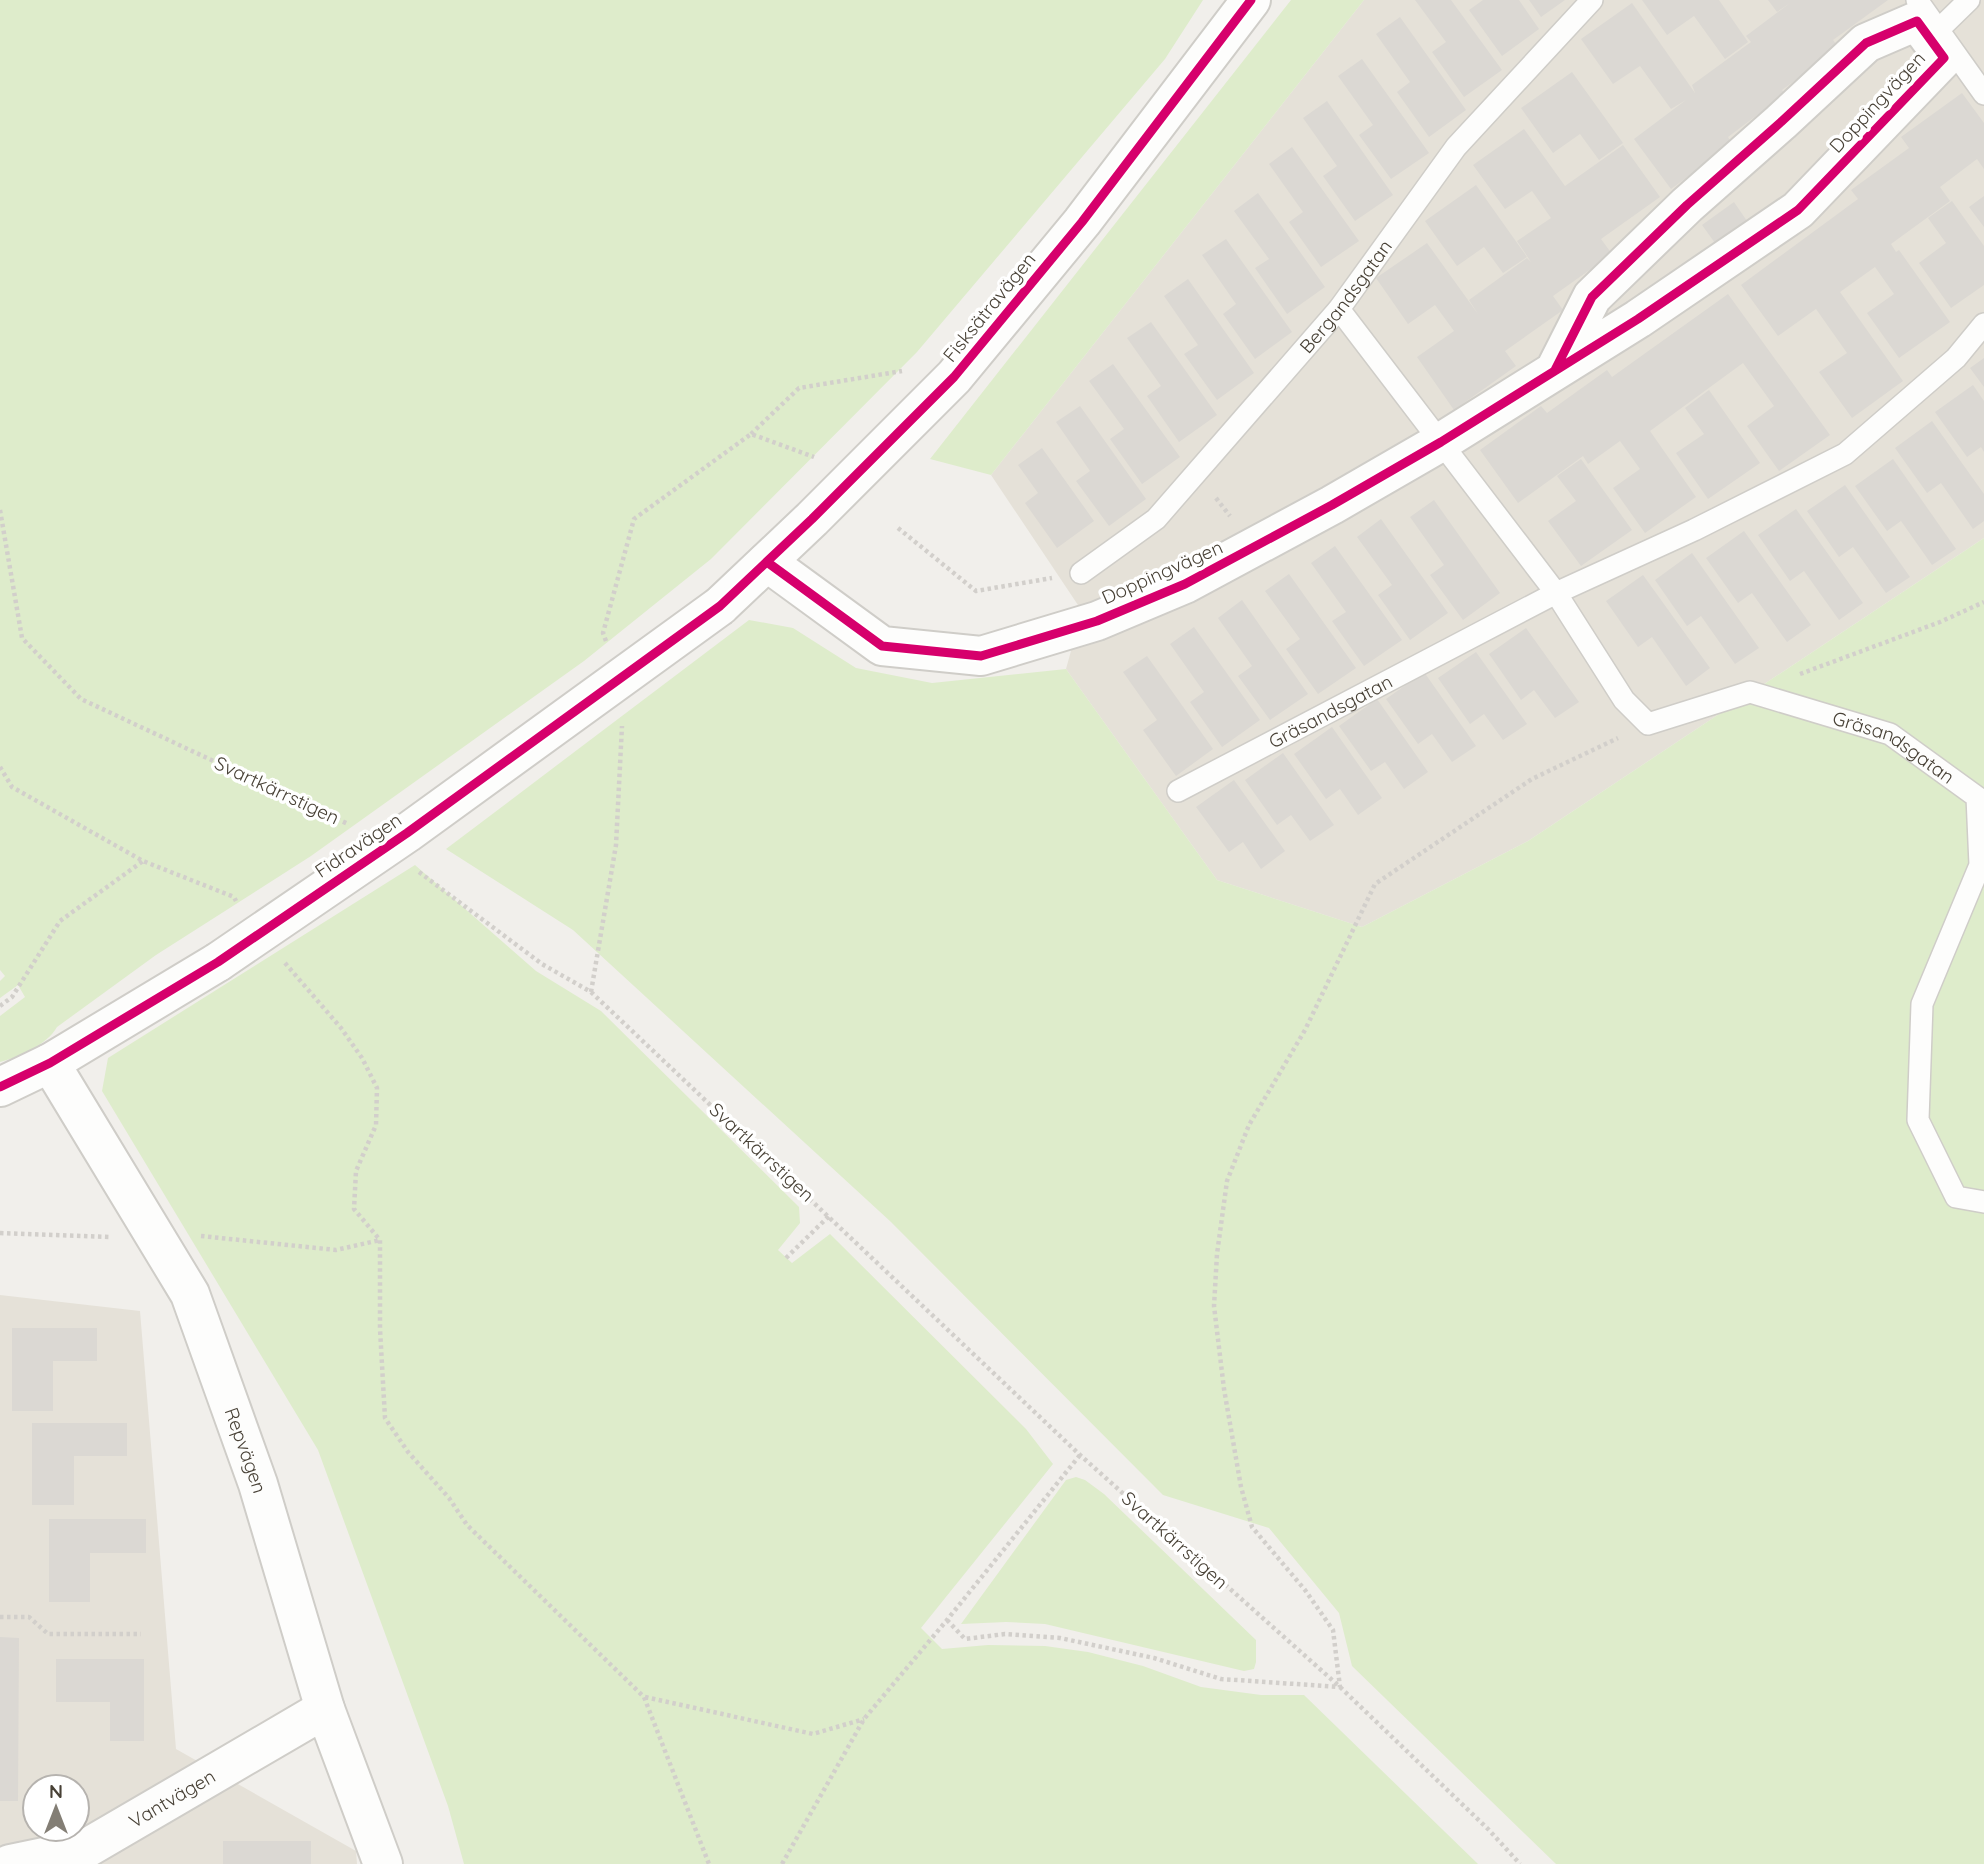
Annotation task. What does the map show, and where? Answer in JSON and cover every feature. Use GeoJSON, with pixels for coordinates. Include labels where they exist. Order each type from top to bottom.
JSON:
{"type":"FeatureCollection","features":[{"type":"Feature","properties":{"kind":"street","name":"Fisksätravägen"},"geometry":{"type":"LineString","coordinates":[[720,606],[954,377],[1082,222],[1251,0]]}},
{"type":"Feature","properties":{"kind":"street","name":"Doppingvägen"},"geometry":{"type":"LineString","coordinates":[[767,562],[882,646],[981,656],[1097,621],[1185,584],[1254,549],[1441,442],[1638,319],[1798,210],[1944,58],[1934,34],[1917,21],[1866,43],[1686,205],[1592,297],[1555,370]]}},
{"type":"Feature","properties":{"kind":"street","name":"Fidravägen"},"geometry":{"type":"LineString","coordinates":[[0,1087],[50,1063],[218,962],[407,833],[720,606]]}},
{"type":"Feature","properties":{"kind":"street","name":"Repvägen"},"geometry":{"type":"LineString","coordinates":[[50,1063],[190,1294],[258,1484],[325,1709],[383,1864]]}},
{"type":"Feature","properties":{"kind":"street","name":"Vantvägen"},"geometry":{"type":"LineString","coordinates":[[10,1864],[87,1848],[325,1709]]}},
{"type":"Feature","properties":{"kind":"lane","name":"Bergandsgatan"},"geometry":{"type":"LineString","coordinates":[[1081,573],[1156,519],[1339,309],[1456,147],[1592,0]]}},
{"type":"Feature","properties":{"kind":"lane"},"geometry":{"type":"LineString","coordinates":[[1917,0],[1934,34],[1984,94]]}},
{"type":"Feature","properties":{"kind":"lane"},"geometry":{"type":"LineString","coordinates":[[1934,34],[1969,0]]}},
{"type":"Feature","properties":{"kind":"lane"},"geometry":{"type":"LineString","coordinates":[[1339,309],[1556,593],[1624,700],[1648,724],[1750,692]]}},
{"type":"Feature","properties":{"kind":"lane","name":"Gräsandsgatan"},"geometry":{"type":"LineString","coordinates":[[1178,791],[1556,593],[1694,530],[1845,454],[1956,358],[1984,324]]}},
{"type":"Feature","properties":{"kind":"lane","name":"Gräsandsgatan"},"geometry":{"type":"LineString","coordinates":[[1750,692],[1890,734],[1977,797],[1980,865],[1922,1004],[1917,1120],[1956,1197],[1984,1202]]}},
{"type":"Feature","properties":{"kind":"path"},"geometry":{"type":"LineString","coordinates":[[608,644],[603,633],[634,519],[751,434],[799,388],[907,370]]}},
{"type":"Feature","properties":{"kind":"path"},"geometry":{"type":"LineString","coordinates":[[751,434],[814,457]]}},
{"type":"Feature","properties":{"kind":"path"},"geometry":{"type":"LineString","coordinates":[[1197,472],[1254,549]]}},
{"type":"Feature","properties":{"kind":"path"},"geometry":{"type":"LineString","coordinates":[[898,528],[976,591],[1081,573]]}},
{"type":"Feature","properties":{"kind":"path"},"geometry":{"type":"LineString","coordinates":[[1750,692],[1940,622],[1984,602]]}},
{"type":"Feature","properties":{"kind":"path"},"geometry":{"type":"LineString","coordinates":[[591,992],[617,845],[622,719]]}},
{"type":"Feature","properties":{"kind":"path"},"geometry":{"type":"LineString","coordinates":[[947,1620],[965,1639],[1005,1634],[1060,1638],[1154,1658],[1221,1679],[1340,1687],[1333,1630],[1306,1590],[1252,1527],[1241,1487],[1224,1389],[1214,1306],[1217,1254],[1227,1181],[1249,1125],[1305,1030],[1375,884],[1532,779],[1648,724]]}},
{"type":"Feature","properties":{"kind":"path"},"geometry":{"type":"LineString","coordinates":[[0,767],[12,787],[144,861],[234,897],[242,908]]}},
{"type":"Feature","properties":{"kind":"path"},"geometry":{"type":"LineString","coordinates":[[0,1006],[12,997],[60,922],[144,861]]}},
{"type":"Feature","properties":{"kind":"path"},"geometry":{"type":"LineString","coordinates":[[284,962],[341,1028],[362,1058],[377,1088],[376,1125],[356,1171],[354,1209],[380,1240],[380,1329],[385,1418],[408,1452],[449,1498],[467,1525],[644,1697],[709,1864]]}},
{"type":"Feature","properties":{"kind":"path"},"geometry":{"type":"LineString","coordinates":[[786,1258],[829,1216]]}},
{"type":"Feature","properties":{"kind":"path"},"geometry":{"type":"LineString","coordinates":[[0,1233],[121,1238]]}},
{"type":"Feature","properties":{"kind":"path"},"geometry":{"type":"LineString","coordinates":[[190,1235],[335,1250],[380,1240]]}},
{"type":"Feature","properties":{"kind":"path"},"geometry":{"type":"LineString","coordinates":[[782,1864],[864,1719],[1080,1455]]}},
{"type":"Feature","properties":{"kind":"path"},"geometry":{"type":"LineString","coordinates":[[0,1617],[29,1617],[48,1634],[141,1634]]}},
{"type":"Feature","properties":{"kind":"path"},"geometry":{"type":"LineString","coordinates":[[644,1697],[813,1734],[864,1719]]}},
{"type":"Feature","properties":{"kind":"shaded area"},"geometry":{"type":"Polygon","coordinates":[[[1364,0],[1984,0],[1984,538],[1528,841],[1362,927],[1217,880],[1066,669],[1082,611],[991,475],[1364,0]]]}},
{"type":"Feature","properties":{"kind":"shaded area"},"geometry":{"type":"Polygon","coordinates":[[[0,1295],[140,1311],[176,1749],[356,1851],[357,1864],[0,1864],[0,1295]]]}},
{"type":"Feature","properties":{"kind":"green space"},"geometry":{"type":"Polygon","coordinates":[[[0,0],[1203,0],[1165,59],[917,352],[711,559],[584,661],[311,856],[156,955],[57,1027],[40,1045],[0,1062],[0,1016],[25,997],[18,985],[0,998],[0,981],[5,976],[0,970],[0,0]]]}},
{"type":"Feature","properties":{"kind":"green space"},"geometry":{"type":"Polygon","coordinates":[[[1291,0],[1364,0],[991,475],[930,459],[1291,0]]]}},
{"type":"Feature","properties":{"kind":"green space"},"geometry":{"type":"Polygon","coordinates":[[[1984,538],[1984,1864],[1556,1864],[1352,1666],[1339,1613],[1269,1528],[1163,1495],[891,1222],[573,930],[446,849],[749,620],[793,628],[856,668],[932,683],[1066,669],[1217,880],[1362,927],[1528,841],[1984,538]]]}},
{"type":"Feature","properties":{"kind":"green space"},"geometry":{"type":"Polygon","coordinates":[[[415,865],[536,971],[601,1011],[799,1207],[800,1223],[778,1250],[792,1263],[830,1234],[1026,1429],[1053,1464],[921,1628],[942,1649],[988,1645],[1045,1646],[1088,1652],[1143,1666],[1201,1687],[1261,1695],[1304,1695],[1478,1864],[464,1864],[448,1806],[318,1450],[102,1091],[108,1058],[415,865]]]}},
{"type":"Feature","properties":{"kind":"green space"},"geometry":{"type":"Polygon","coordinates":[[[1076,1477],[1085,1480],[1104,1494],[1256,1640],[1254,1669],[1244,1671],[1045,1624],[961,1624],[1066,1480],[1076,1477]]]}},
{"type":"Feature","properties":{"kind":"building"},"geometry":{"type":"Polygon","coordinates":[[[1415,0],[1451,0],[1502,70],[1464,97],[1432,52],[1446,42],[1415,0]]]}},
{"type":"Feature","properties":{"kind":"building"},"geometry":{"type":"Polygon","coordinates":[[[1483,0],[1519,0],[1539,29],[1502,56],[1469,10],[1483,0]]]}},
{"type":"Feature","properties":{"kind":"building"},"geometry":{"type":"Polygon","coordinates":[[[1529,0],[1565,0],[1541,17],[1529,0]]]}},
{"type":"Feature","properties":{"kind":"building"},"geometry":{"type":"Polygon","coordinates":[[[1642,0],[1719,0],[1748,42],[1725,59],[1694,16],[1667,35],[1642,0]]]}},
{"type":"Feature","properties":{"kind":"building"},"geometry":{"type":"Polygon","coordinates":[[[1768,0],[1888,0],[1833,40],[1839,48],[1782,90],[1785,94],[1728,137],[1732,144],[1671,189],[1634,139],[1686,100],[1671,109],[1640,66],[1613,84],[1581,39],[1632,3],[1695,93],[1692,85],[1751,42],[1746,36],[1790,3],[1777,12],[1768,0]]]}},
{"type":"Feature","properties":{"kind":"building"},"geometry":{"type":"Polygon","coordinates":[[[1400,17],[1466,110],[1429,137],[1397,92],[1410,82],[1376,34],[1400,17]]]}},
{"type":"Feature","properties":{"kind":"building"},"geometry":{"type":"Polygon","coordinates":[[[1362,59],[1429,153],[1391,179],[1359,135],[1373,125],[1338,76],[1362,59]]]}},
{"type":"Feature","properties":{"kind":"building"},"geometry":{"type":"Polygon","coordinates":[[[1572,72],[1623,143],[1599,160],[1580,134],[1553,153],[1521,108],[1572,72]]]}},
{"type":"Feature","properties":{"kind":"building"},"geometry":{"type":"Polygon","coordinates":[[[1962,93],[1984,123],[1984,169],[1977,159],[1940,187],[1950,201],[1891,244],[1896,252],[1899,250],[1950,322],[1899,358],[1867,313],[1894,294],[1875,267],[1840,292],[1903,381],[1852,418],[1819,372],[1847,353],[1816,309],[1778,336],[1741,285],[1858,199],[1851,190],[1909,148],[1901,137],[1962,93]]]}},
{"type":"Feature","properties":{"kind":"building"},"geometry":{"type":"Polygon","coordinates":[[[1327,101],[1393,195],[1355,221],[1323,176],[1337,166],[1303,118],[1327,101]]]}},
{"type":"Feature","properties":{"kind":"building"},"geometry":{"type":"Polygon","coordinates":[[[1524,129],[1565,186],[1623,145],[1660,197],[1601,239],[1612,254],[1553,296],[1563,310],[1505,351],[1516,366],[1454,410],[1417,357],[1454,331],[1435,305],[1408,324],[1376,278],[1427,243],[1478,314],[1469,300],[1527,258],[1531,262],[1517,241],[1551,218],[1532,191],[1505,209],[1473,165],[1524,129]]]}},
{"type":"Feature","properties":{"kind":"building"},"geometry":{"type":"Polygon","coordinates":[[[1292,147],[1359,241],[1321,267],[1289,222],[1303,212],[1269,164],[1292,147]]]}},
{"type":"Feature","properties":{"kind":"building"},"geometry":{"type":"Polygon","coordinates":[[[1476,185],[1527,257],[1503,273],[1484,247],[1457,266],[1425,221],[1476,185]]]}},
{"type":"Feature","properties":{"kind":"building"},"geometry":{"type":"Polygon","coordinates":[[[1258,193],[1325,287],[1287,314],[1255,268],[1269,259],[1234,211],[1258,193]]]}},
{"type":"Feature","properties":{"kind":"building"},"geometry":{"type":"Polygon","coordinates":[[[1984,196],[1984,227],[1969,207],[1984,196]]]}},
{"type":"Feature","properties":{"kind":"building"},"geometry":{"type":"Polygon","coordinates":[[[1952,201],[1984,246],[1984,285],[1951,308],[1919,263],[1946,243],[1928,218],[1952,201]]]}},
{"type":"Feature","properties":{"kind":"building"},"geometry":{"type":"Polygon","coordinates":[[[1734,202],[1747,221],[1715,243],[1702,225],[1734,202]]]}},
{"type":"Feature","properties":{"kind":"building"},"geometry":{"type":"Polygon","coordinates":[[[1226,239],[1292,332],[1255,359],[1223,314],[1236,304],[1202,255],[1226,239]]]}},
{"type":"Feature","properties":{"kind":"building"},"geometry":{"type":"Polygon","coordinates":[[[1188,279],[1254,373],[1217,400],[1184,354],[1198,345],[1164,296],[1188,279]]]}},
{"type":"Feature","properties":{"kind":"building"},"geometry":{"type":"Polygon","coordinates":[[[1728,294],[1830,435],[1779,471],[1747,426],[1774,406],[1743,363],[1650,431],[1696,497],[1645,533],[1613,488],[1640,469],[1620,441],[1588,464],[1583,456],[1518,503],[1480,450],[1541,406],[1547,413],[1607,370],[1612,377],[1728,294]]]}},
{"type":"Feature","properties":{"kind":"building"},"geometry":{"type":"Polygon","coordinates":[[[1151,322],[1217,415],[1179,442],[1147,396],[1161,386],[1127,338],[1151,322]]]}},
{"type":"Feature","properties":{"kind":"building"},"geometry":{"type":"Polygon","coordinates":[[[1984,358],[1984,387],[1970,368],[1984,358]]]}},
{"type":"Feature","properties":{"kind":"building"},"geometry":{"type":"Polygon","coordinates":[[[1113,364],[1180,457],[1142,484],[1110,439],[1124,429],[1089,381],[1113,364]]]}},
{"type":"Feature","properties":{"kind":"building"},"geometry":{"type":"Polygon","coordinates":[[[1973,385],[1984,401],[1984,452],[1981,447],[1967,457],[1935,412],[1973,385]]]}},
{"type":"Feature","properties":{"kind":"building"},"geometry":{"type":"Polygon","coordinates":[[[1709,390],[1760,463],[1708,499],[1676,453],[1704,434],[1685,408],[1709,390]]]}},
{"type":"Feature","properties":{"kind":"building"},"geometry":{"type":"Polygon","coordinates":[[[1080,406],[1146,499],[1109,526],[1076,481],[1090,471],[1056,422],[1080,406]]]}},
{"type":"Feature","properties":{"kind":"building"},"geometry":{"type":"Polygon","coordinates":[[[1932,421],[1984,494],[1984,521],[1973,529],[1941,483],[1927,493],[1895,448],[1932,421]]]}},
{"type":"Feature","properties":{"kind":"building"},"geometry":{"type":"Polygon","coordinates":[[[1042,448],[1094,521],[1057,548],[1025,503],[1038,493],[1018,465],[1042,448]]]}},
{"type":"Feature","properties":{"kind":"building"},"geometry":{"type":"Polygon","coordinates":[[[1581,459],[1632,530],[1581,566],[1548,521],[1576,501],[1557,476],[1581,459]]]}},
{"type":"Feature","properties":{"kind":"building"},"geometry":{"type":"Polygon","coordinates":[[[1893,459],[1956,549],[1932,565],[1901,521],[1887,531],[1855,486],[1893,459]]]}},
{"type":"Feature","properties":{"kind":"building"},"geometry":{"type":"Polygon","coordinates":[[[1845,485],[1910,577],[1886,593],[1853,547],[1839,557],[1807,511],[1845,485]]]}},
{"type":"Feature","properties":{"kind":"building"},"geometry":{"type":"Polygon","coordinates":[[[1434,500],[1500,593],[1463,620],[1430,575],[1444,565],[1410,517],[1434,500]]]}},
{"type":"Feature","properties":{"kind":"building"},"geometry":{"type":"Polygon","coordinates":[[[1796,509],[1863,603],[1839,620],[1804,571],[1790,581],[1758,535],[1796,509]]]}},
{"type":"Feature","properties":{"kind":"building"},"geometry":{"type":"Polygon","coordinates":[[[1381,519],[1448,613],[1410,640],[1378,595],[1392,585],[1357,537],[1381,519]]]}},
{"type":"Feature","properties":{"kind":"building"},"geometry":{"type":"Polygon","coordinates":[[[1744,531],[1811,625],[1787,642],[1752,593],[1738,603],[1706,558],[1744,531]]]}},
{"type":"Feature","properties":{"kind":"building"},"geometry":{"type":"Polygon","coordinates":[[[1335,546],[1402,640],[1364,666],[1332,621],[1346,612],[1311,563],[1335,546]]]}},
{"type":"Feature","properties":{"kind":"building"},"geometry":{"type":"Polygon","coordinates":[[[1692,553],[1759,648],[1735,664],[1701,616],[1687,626],[1655,580],[1692,553]]]}},
{"type":"Feature","properties":{"kind":"building"},"geometry":{"type":"Polygon","coordinates":[[[1289,574],[1356,668],[1318,694],[1286,649],[1300,639],[1265,591],[1289,574]]]}},
{"type":"Feature","properties":{"kind":"building"},"geometry":{"type":"Polygon","coordinates":[[[1643,575],[1710,668],[1686,686],[1652,637],[1638,647],[1606,601],[1643,575]]]}},
{"type":"Feature","properties":{"kind":"building"},"geometry":{"type":"Polygon","coordinates":[[[1242,600],[1308,694],[1270,720],[1238,676],[1252,666],[1218,618],[1242,600]]]}},
{"type":"Feature","properties":{"kind":"building"},"geometry":{"type":"Polygon","coordinates":[[[1194,627],[1260,720],[1222,747],[1190,702],[1204,692],[1170,644],[1194,627]]]}},
{"type":"Feature","properties":{"kind":"building"},"geometry":{"type":"Polygon","coordinates":[[[1526,628],[1579,702],[1555,718],[1534,690],[1521,700],[1489,654],[1526,628]]]}},
{"type":"Feature","properties":{"kind":"building"},"geometry":{"type":"Polygon","coordinates":[[[1476,652],[1527,724],[1503,740],[1484,714],[1470,724],[1438,678],[1476,652]]]}},
{"type":"Feature","properties":{"kind":"building"},"geometry":{"type":"Polygon","coordinates":[[[1147,656],[1213,749],[1176,776],[1143,730],[1157,720],[1123,672],[1147,656]]]}},
{"type":"Feature","properties":{"kind":"building"},"geometry":{"type":"Polygon","coordinates":[[[1424,672],[1476,746],[1452,762],[1432,734],[1418,744],[1386,699],[1424,672]]]}},
{"type":"Feature","properties":{"kind":"building"},"geometry":{"type":"Polygon","coordinates":[[[1377,699],[1428,772],[1404,789],[1385,762],[1371,771],[1339,726],[1377,699]]]}},
{"type":"Feature","properties":{"kind":"building"},"geometry":{"type":"Polygon","coordinates":[[[1332,727],[1382,798],[1358,815],[1340,789],[1326,799],[1294,754],[1332,727]]]}},
{"type":"Feature","properties":{"kind":"building"},"geometry":{"type":"Polygon","coordinates":[[[1283,753],[1334,825],[1310,841],[1291,815],[1277,825],[1245,780],[1283,753]]]}},
{"type":"Feature","properties":{"kind":"building"},"geometry":{"type":"Polygon","coordinates":[[[1234,780],[1285,851],[1261,869],[1243,842],[1229,852],[1196,807],[1234,780]]]}},
{"type":"Feature","properties":{"kind":"building"},"geometry":{"type":"Polygon","coordinates":[[[12,1328],[97,1328],[97,1361],[53,1361],[53,1411],[12,1411],[12,1328]]]}},
{"type":"Feature","properties":{"kind":"building"},"geometry":{"type":"Polygon","coordinates":[[[32,1423],[127,1423],[127,1456],[74,1456],[74,1505],[32,1505],[32,1423]]]}},
{"type":"Feature","properties":{"kind":"building"},"geometry":{"type":"Polygon","coordinates":[[[49,1519],[146,1519],[146,1553],[90,1553],[90,1602],[49,1602],[49,1519]]]}},
{"type":"Feature","properties":{"kind":"building"},"geometry":{"type":"Polygon","coordinates":[[[0,1637],[19,1638],[18,1801],[0,1801],[0,1637]]]}},
{"type":"Feature","properties":{"kind":"building"},"geometry":{"type":"Polygon","coordinates":[[[56,1659],[144,1659],[144,1741],[110,1741],[110,1702],[56,1702],[56,1659]]]}},
{"type":"Feature","properties":{"kind":"building"},"geometry":{"type":"Polygon","coordinates":[[[223,1841],[311,1841],[311,1864],[223,1864],[223,1841]]]}},
{"type":"Feature","properties":{"kind":"cycle path"},"geometry":{"type":"LineString","coordinates":[[0,1087],[50,1063],[218,962],[407,833],[720,606],[812,519],[954,377],[1082,222],[1251,0]]}},
{"type":"Feature","properties":{"kind":"cycle path"},"geometry":{"type":"LineString","coordinates":[[767,562],[882,646],[981,656],[1097,621],[1185,584],[1332,505],[1441,442],[1638,319],[1798,210],[1944,58],[1917,21],[1866,43],[1687,205],[1592,297],[1555,370]]}}]}
